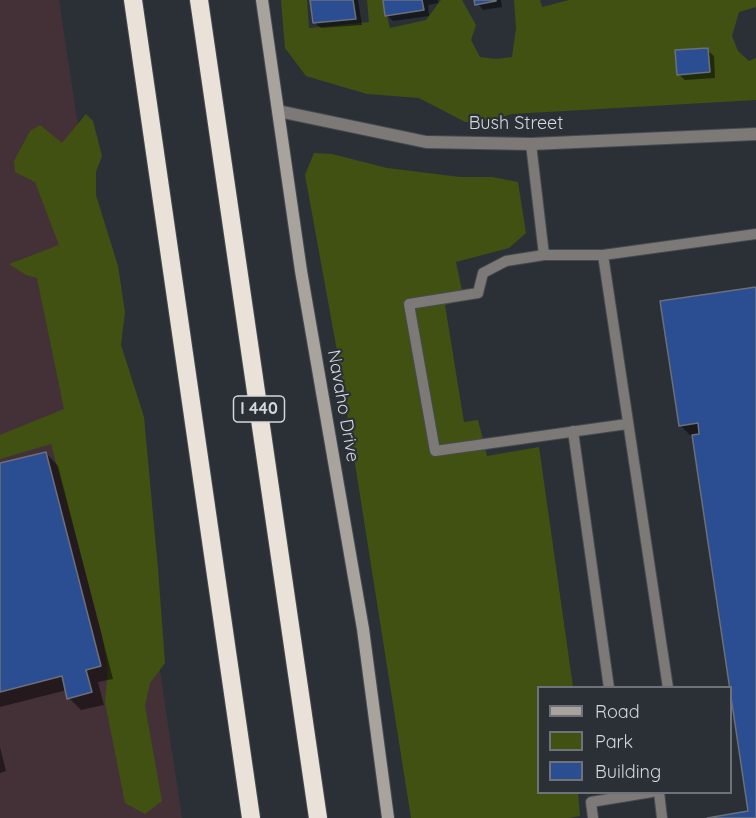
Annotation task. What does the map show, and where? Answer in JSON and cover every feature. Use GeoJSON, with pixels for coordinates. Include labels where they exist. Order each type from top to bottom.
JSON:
{"type":"FeatureCollection","features":[{"type":"Feature","properties":{"kind":"highway"},"geometry":{"type":"LineString","coordinates":[[133,0],[251,818]]}},
{"type":"Feature","properties":{"kind":"highway","name":"I 440"},"geometry":{"type":"LineString","coordinates":[[199,0],[318,818]]}},
{"type":"Feature","properties":{"kind":"street","name":"Navaho Drive"},"geometry":{"type":"LineString","coordinates":[[262,0],[301,271],[363,629],[388,818]]}},
{"type":"Feature","properties":{"kind":"street","name":"Bush Street"},"geometry":{"type":"LineString","coordinates":[[278,111],[426,141],[531,144],[756,134]]}},
{"type":"Feature","properties":{"kind":"lane"},"geometry":{"type":"LineString","coordinates":[[531,144],[544,255]]}},
{"type":"Feature","properties":{"kind":"lane"},"geometry":{"type":"LineString","coordinates":[[627,424],[435,451],[409,304],[478,293],[483,273],[506,261],[544,255],[603,255],[756,234]]}},
{"type":"Feature","properties":{"kind":"lane"},"geometry":{"type":"LineString","coordinates":[[603,255],[668,686]]}},
{"type":"Feature","properties":{"kind":"lane"},"geometry":{"type":"LineString","coordinates":[[573,431],[609,686]]}},
{"type":"Feature","properties":{"kind":"lane"},"geometry":{"type":"LineString","coordinates":[[659,794],[662,818]]}},
{"type":"Feature","properties":{"kind":"lane"},"geometry":{"type":"LineString","coordinates":[[593,818],[591,802],[624,795]]}},
{"type":"Feature","properties":{"kind":"shaded area"},"geometry":{"type":"Polygon","coordinates":[[[0,0],[59,0],[182,818],[0,818],[0,0]]]}},
{"type":"Feature","properties":{"kind":"green space"},"geometry":{"type":"Polygon","coordinates":[[[281,0],[307,0],[309,28],[369,22],[367,0],[383,0],[390,28],[426,20],[441,0],[462,0],[476,25],[471,40],[480,57],[496,59],[512,57],[516,28],[514,0],[540,0],[542,7],[569,0],[756,0],[756,7],[739,12],[732,36],[738,51],[749,61],[756,58],[756,100],[512,114],[482,123],[465,122],[419,98],[367,94],[306,76],[285,48],[281,0]]]}},
{"type":"Feature","properties":{"kind":"green space"},"geometry":{"type":"Polygon","coordinates":[[[86,114],[93,121],[102,156],[96,172],[96,195],[118,266],[125,312],[121,345],[144,417],[158,569],[165,663],[150,683],[145,706],[162,801],[145,814],[125,803],[105,702],[108,670],[101,631],[51,444],[0,459],[0,435],[64,409],[37,278],[26,275],[9,264],[59,245],[35,182],[15,172],[14,161],[30,131],[40,125],[62,143],[86,114]]]}},
{"type":"Feature","properties":{"kind":"green space"},"geometry":{"type":"Polygon","coordinates":[[[314,153],[332,154],[387,168],[460,177],[492,177],[518,182],[526,233],[509,248],[456,262],[464,300],[445,305],[464,422],[478,420],[487,456],[539,447],[573,686],[537,686],[537,794],[578,794],[580,816],[568,818],[411,818],[338,356],[305,175],[314,153]]]}},
{"type":"Feature","properties":{"kind":"building"},"geometry":{"type":"Polygon","coordinates":[[[310,0],[353,0],[356,19],[313,23],[310,0]]]}},
{"type":"Feature","properties":{"kind":"building"},"geometry":{"type":"Polygon","coordinates":[[[383,0],[422,0],[424,10],[385,16],[383,0]]]}},
{"type":"Feature","properties":{"kind":"building"},"geometry":{"type":"Polygon","coordinates":[[[474,0],[496,0],[496,1],[475,5],[474,0]]]}},
{"type":"Feature","properties":{"kind":"building"},"geometry":{"type":"Polygon","coordinates":[[[708,48],[710,72],[677,75],[675,50],[708,48]]]}},
{"type":"Feature","properties":{"kind":"building"},"geometry":{"type":"Polygon","coordinates":[[[756,287],[756,818],[707,818],[748,811],[732,704],[732,686],[729,686],[692,435],[699,434],[698,423],[679,426],[660,301],[756,287]]]}},
{"type":"Feature","properties":{"kind":"building"},"geometry":{"type":"Polygon","coordinates":[[[46,452],[101,666],[86,670],[92,692],[67,699],[62,676],[0,692],[0,463],[46,452]]]}}]}
